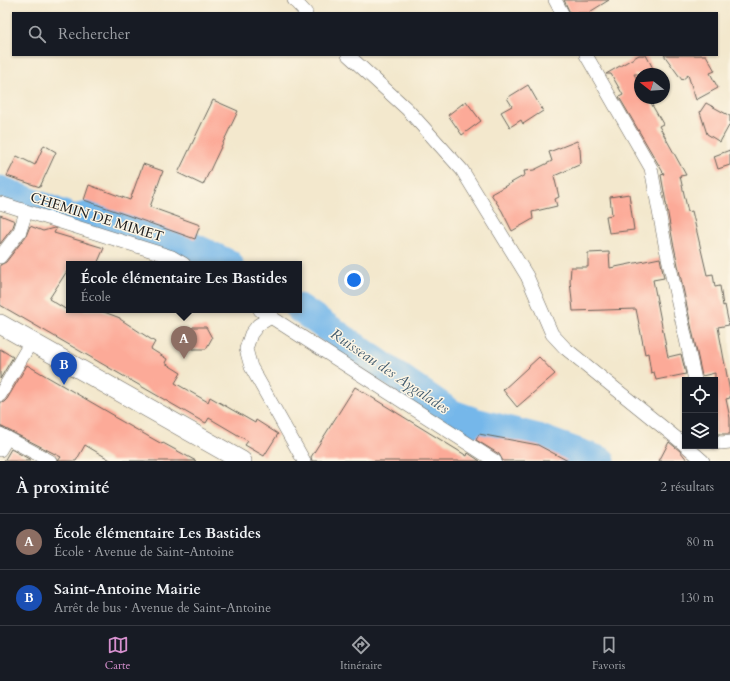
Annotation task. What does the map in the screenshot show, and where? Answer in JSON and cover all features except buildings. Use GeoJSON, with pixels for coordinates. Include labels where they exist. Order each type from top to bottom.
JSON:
{"type":"FeatureCollection","features":[{"type":"Feature","properties":{"kind":"main road"},"geometry":{"type":"LineString","coordinates":[[0,324],[242,461]]}},
{"type":"Feature","properties":{"kind":"street"},"geometry":{"type":"LineString","coordinates":[[294,0],[305,12]]}},
{"type":"Feature","properties":{"kind":"street"},"geometry":{"type":"LineString","coordinates":[[554,0],[561,12]]}},
{"type":"Feature","properties":{"kind":"street"},"geometry":{"type":"LineString","coordinates":[[349,56],[407,109],[462,170],[527,276],[552,334],[565,348],[682,444]]}},
{"type":"Feature","properties":{"kind":"street"},"geometry":{"type":"LineString","coordinates":[[587,56],[651,168],[665,244],[694,377]]}},
{"type":"Feature","properties":{"kind":"street","name":"CHEMIN DE MIMET"},"geometry":{"type":"LineString","coordinates":[[0,203],[172,257],[179,261]]}},
{"type":"Feature","properties":{"kind":"street"},"geometry":{"type":"LineString","coordinates":[[0,257],[20,230],[26,212]]}},
{"type":"Feature","properties":{"kind":"street"},"geometry":{"type":"LineString","coordinates":[[265,313],[495,461]]}},
{"type":"Feature","properties":{"kind":"street"},"geometry":{"type":"LineString","coordinates":[[271,317],[258,325],[251,334],[246,348],[251,368],[304,461]]}},
{"type":"Feature","properties":{"kind":"street"},"geometry":{"type":"LineString","coordinates":[[0,395],[31,342]]}},
{"type":"Feature","properties":{"kind":"street"},"geometry":{"type":"LineString","coordinates":[[0,450],[4,436],[50,461]]}},
{"type":"Feature","properties":{"kind":"street"},"geometry":{"type":"LineString","coordinates":[[718,442],[730,442]]}},
{"type":"Feature","properties":{"kind":"street"},"geometry":{"type":"LineString","coordinates":[[689,449],[703,461]]}},
{"type":"Feature","properties":{"kind":"waterway","name":"Ruisseau des Aygalades"},"geometry":{"type":"LineString","coordinates":[[0,190],[74,219],[88,216],[193,247],[223,261]]}},
{"type":"Feature","properties":{"kind":"waterway","name":"Ruisseau des Aygalades"},"geometry":{"type":"LineString","coordinates":[[302,310],[452,414],[475,422],[534,437],[601,461]]}},
{"type":"Feature","properties":{"kind":"place","name":"École élémentaire Les Bastides"},"geometry":{"type":"Point","coordinates":[184,359]}},
{"type":"Feature","properties":{"kind":"place","name":"Saint-Antoine Mairie"},"geometry":{"type":"Point","coordinates":[64,385]}}]}
